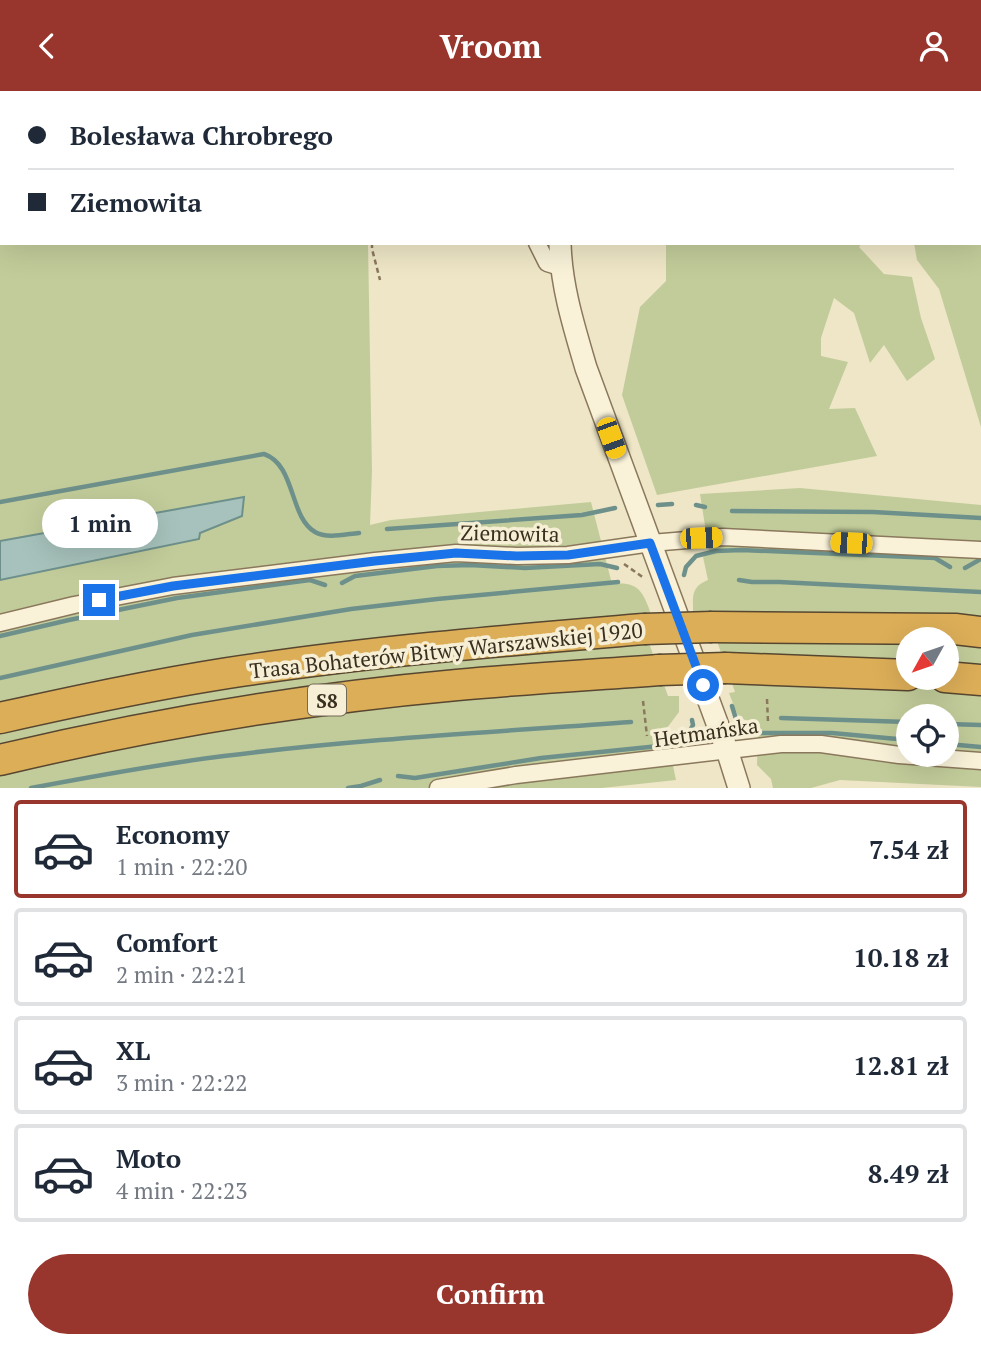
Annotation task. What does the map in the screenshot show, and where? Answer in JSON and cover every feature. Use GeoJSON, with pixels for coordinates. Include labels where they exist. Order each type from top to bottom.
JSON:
{"type":"FeatureCollection","features":[{"type":"Feature","properties":{"kind":"highway","name":"Trasa Bohaterów Bitwy Warszawskiej 1920"},"geometry":{"type":"LineString","coordinates":[[0,718],[146,687],[255,669],[455,645],[644,629],[712,627],[955,629],[981,632]]}},
{"type":"Feature","properties":{"kind":"highway","name":"Trasa Bohaterów Bitwy Warszawskiej 1920"},"geometry":{"type":"LineString","coordinates":[[0,760],[168,724],[300,703],[456,685],[659,670],[726,668],[896,675]]}},
{"type":"Feature","properties":{"kind":"highway"},"geometry":{"type":"LineString","coordinates":[[959,678],[981,680]]}},
{"type":"Feature","properties":{"kind":"street"},"geometry":{"type":"LineString","coordinates":[[538,245],[547,263],[560,267]]}},
{"type":"Feature","properties":{"kind":"street"},"geometry":{"type":"LineString","coordinates":[[560,245],[560,267],[586,368],[739,788]]}},
{"type":"Feature","properties":{"kind":"street","name":"Ziemowita"},"geometry":{"type":"LineString","coordinates":[[0,623],[74,605],[173,586],[456,553],[568,555],[650,543],[723,537],[981,550]]}},
{"type":"Feature","properties":{"kind":"street","name":"Hetmańska"},"geometry":{"type":"LineString","coordinates":[[438,788],[516,775],[767,744],[813,744],[899,755],[981,761]]}},
{"type":"Feature","properties":{"kind":"path"},"geometry":{"type":"LineString","coordinates":[[372,245],[380,280]]}},
{"type":"Feature","properties":{"kind":"path"},"geometry":{"type":"LineString","coordinates":[[767,699],[768,722]]}},
{"type":"Feature","properties":{"kind":"path"},"geometry":{"type":"LineString","coordinates":[[643,701],[647,736]]}},
{"type":"Feature","properties":{"kind":"green space"},"geometry":{"type":"Polygon","coordinates":[[[0,245],[368,245],[372,471],[370,525],[391,520],[591,502],[612,584],[634,586],[645,599],[651,614],[639,615],[668,696],[679,696],[679,712],[667,728],[652,734],[653,743],[668,742],[676,780],[602,788],[0,788],[0,245]]]}},
{"type":"Feature","properties":{"kind":"green space"},"geometry":{"type":"Polygon","coordinates":[[[666,245],[860,245],[859,247],[884,274],[912,277],[921,318],[935,359],[907,381],[884,345],[870,363],[854,313],[834,298],[821,338],[821,356],[848,362],[829,409],[855,408],[877,456],[657,495],[622,395],[640,307],[666,281],[666,245]]]}},
{"type":"Feature","properties":{"kind":"green space"},"geometry":{"type":"Polygon","coordinates":[[[914,245],[981,245],[981,427],[939,289],[917,260],[914,245]]]}},
{"type":"Feature","properties":{"kind":"green space"},"geometry":{"type":"Polygon","coordinates":[[[800,488],[981,505],[981,787],[840,780],[811,788],[773,788],[771,779],[757,765],[758,730],[737,714],[729,693],[735,692],[707,613],[693,612],[696,589],[708,580],[703,557],[709,551],[700,494],[800,488]]]}},
{"type":"Feature","properties":{"kind":"water"},"geometry":{"type":"Polygon","coordinates":[[[244,497],[242,516],[200,533],[199,539],[0,580],[0,541],[244,497]]]}},
{"type":"Feature","properties":{"kind":"waterway"},"geometry":{"type":"LineString","coordinates":[[0,502],[264,454],[282,469],[301,515],[315,532],[331,536],[359,533]]}},
{"type":"Feature","properties":{"kind":"waterway"},"geometry":{"type":"LineString","coordinates":[[658,505],[672,504]]}},
{"type":"Feature","properties":{"kind":"waterway"},"geometry":{"type":"LineString","coordinates":[[696,505],[705,507]]}},
{"type":"Feature","properties":{"kind":"waterway"},"geometry":{"type":"LineString","coordinates":[[387,529],[582,515],[615,508]]}},
{"type":"Feature","properties":{"kind":"waterway"},"geometry":{"type":"LineString","coordinates":[[732,511],[873,512],[981,518]]}},
{"type":"Feature","properties":{"kind":"waterway"},"geometry":{"type":"LineString","coordinates":[[684,575],[686,567],[696,556],[716,551],[742,550],[935,558],[950,567]]}},
{"type":"Feature","properties":{"kind":"waterway"},"geometry":{"type":"LineString","coordinates":[[965,568],[981,559]]}},
{"type":"Feature","properties":{"kind":"waterway"},"geometry":{"type":"LineString","coordinates":[[342,583],[355,576],[437,566],[525,568],[600,564],[617,568]]}},
{"type":"Feature","properties":{"kind":"waterway"},"geometry":{"type":"LineString","coordinates":[[0,636],[177,598],[310,580],[325,585]]}},
{"type":"Feature","properties":{"kind":"waterway"},"geometry":{"type":"LineString","coordinates":[[739,580],[981,592]]}},
{"type":"Feature","properties":{"kind":"waterway"},"geometry":{"type":"LineString","coordinates":[[0,678],[192,635],[351,609],[618,582]]}},
{"type":"Feature","properties":{"kind":"waterway"},"geometry":{"type":"LineString","coordinates":[[732,706],[736,719],[757,733],[832,733],[896,739]]}},
{"type":"Feature","properties":{"kind":"waterway"},"geometry":{"type":"LineString","coordinates":[[781,718],[896,722]]}},
{"type":"Feature","properties":{"kind":"waterway"},"geometry":{"type":"LineString","coordinates":[[398,776],[415,778],[541,758],[659,746],[686,738],[693,725],[692,720]]}},
{"type":"Feature","properties":{"kind":"waterway"},"geometry":{"type":"LineString","coordinates":[[31,788],[176,763],[275,750],[631,722]]}},
{"type":"Feature","properties":{"kind":"waterway"},"geometry":{"type":"LineString","coordinates":[[959,724],[981,725]]}},
{"type":"Feature","properties":{"kind":"waterway"},"geometry":{"type":"LineString","coordinates":[[959,745],[981,747]]}},
{"type":"Feature","properties":{"kind":"waterway"},"geometry":{"type":"LineString","coordinates":[[348,788],[380,780]]}},
{"type":"Feature","properties":{"kind":"route"},"geometry":{"type":"LineString","coordinates":[[99,600],[173,586],[375,561],[456,553],[568,555],[650,543],[703,685]]}}]}
